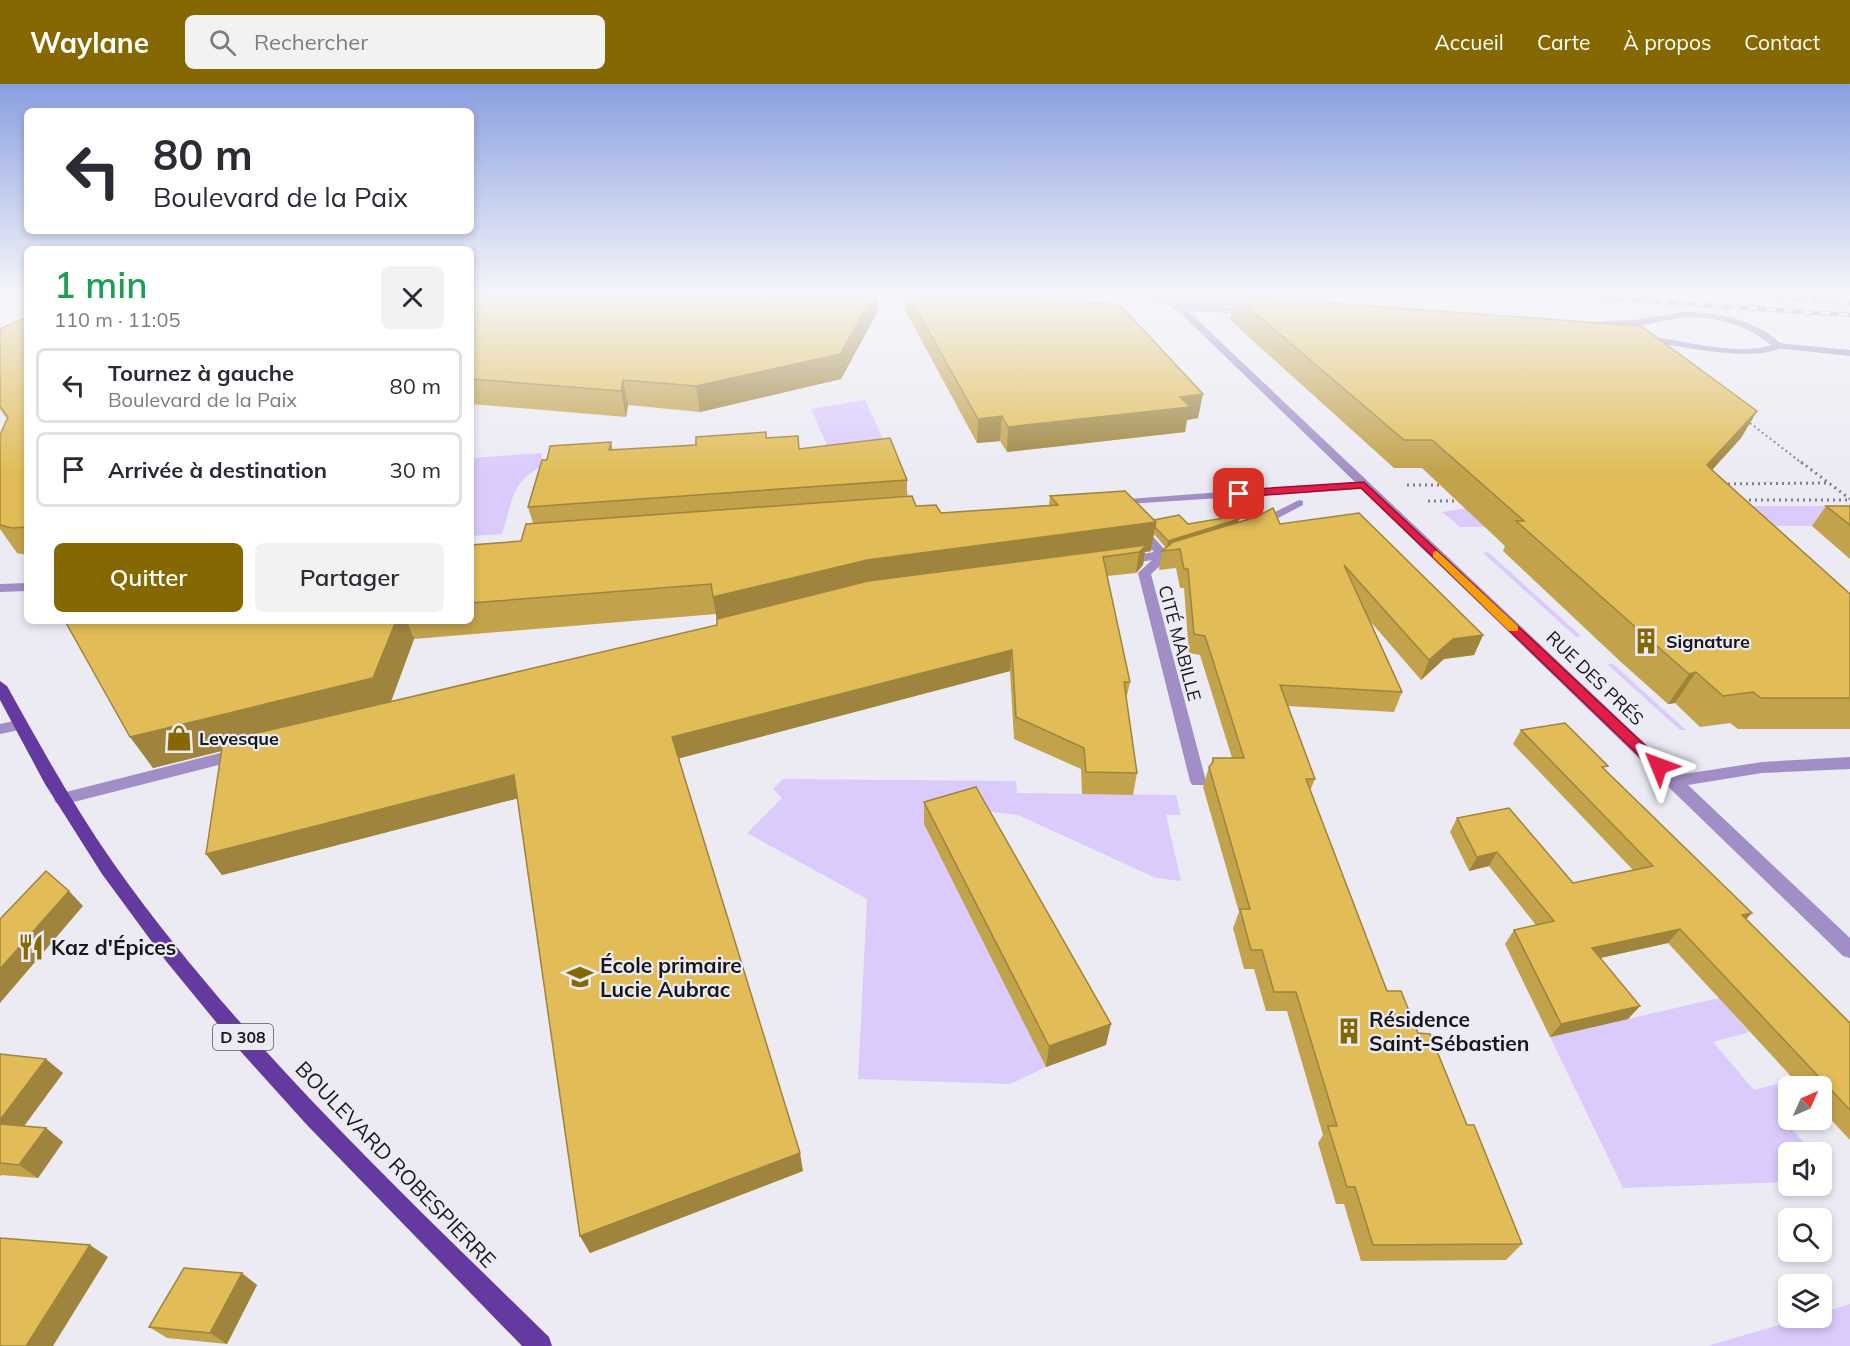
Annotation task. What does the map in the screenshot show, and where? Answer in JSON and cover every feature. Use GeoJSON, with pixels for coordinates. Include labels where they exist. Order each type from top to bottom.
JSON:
{"type":"FeatureCollection","features":[{"type":"Feature","properties":{"kind":"main road","name":"BOULEVARD ROBESPIERRE"},"geometry":{"type":"LineString","coordinates":[[0,686],[9,727],[62,799],[152,930],[265,1062],[384,1192],[540,1346]]}},
{"type":"Feature","properties":{"kind":"street","name":"RUE DES PRÉS"},"geometry":{"type":"LineString","coordinates":[[1229,355],[1850,950]]}},
{"type":"Feature","properties":{"kind":"street"},"geometry":{"type":"LineString","coordinates":[[1164,556],[1110,503],[1364,485]]}},
{"type":"Feature","properties":{"kind":"street"},"geometry":{"type":"LineString","coordinates":[[1247,530],[1299,503]]}},
{"type":"Feature","properties":{"kind":"street"},"geometry":{"type":"LineString","coordinates":[[1105,564],[1164,556],[1195,547]]}},
{"type":"Feature","properties":{"kind":"street","name":"CITÉ MABILLE"},"geometry":{"type":"LineString","coordinates":[[1164,556],[1144,573],[1198,781]]}},
{"type":"Feature","properties":{"kind":"street"},"geometry":{"type":"LineString","coordinates":[[0,588],[24,587]]}},
{"type":"Feature","properties":{"kind":"street"},"geometry":{"type":"LineString","coordinates":[[62,799],[259,750]]}},
{"type":"Feature","properties":{"kind":"street"},"geometry":{"type":"LineString","coordinates":[[1675,782],[1727,770],[1788,764],[1850,763]]}},
{"type":"Feature","properties":{"kind":"path"},"geometry":{"type":"LineString","coordinates":[[1742,417],[1850,499]]}},
{"type":"Feature","properties":{"kind":"path"},"geometry":{"type":"LineString","coordinates":[[1711,484],[1830,483]]}},
{"type":"Feature","properties":{"kind":"path"},"geometry":{"type":"LineString","coordinates":[[1364,485],[1449,485]]}},
{"type":"Feature","properties":{"kind":"path"},"geometry":{"type":"LineString","coordinates":[[1733,500],[1850,499]]}},
{"type":"Feature","properties":{"kind":"path"},"geometry":{"type":"LineString","coordinates":[[1428,501],[1463,501]]}},
{"type":"Feature","properties":{"kind":"shaded area"},"geometry":{"type":"Polygon","coordinates":[[[865,400],[913,503],[854,507],[811,409],[865,400]]]}},
{"type":"Feature","properties":{"kind":"shaded area"},"geometry":{"type":"Polygon","coordinates":[[[542,453],[541,467],[524,479],[514,494],[502,534],[474,536],[474,458],[542,453]]]}},
{"type":"Feature","properties":{"kind":"shaded area"},"geometry":{"type":"Polygon","coordinates":[[[1481,506],[1850,506],[1821,526],[1460,527],[1442,512],[1481,506]]]}},
{"type":"Feature","properties":{"kind":"shaded area"},"geometry":{"type":"Polygon","coordinates":[[[1488,552],[1581,636],[1576,637],[1483,553],[1488,552]]]}},
{"type":"Feature","properties":{"kind":"shaded area"},"geometry":{"type":"Polygon","coordinates":[[[1607,664],[1613,664],[1686,730],[1680,730],[1607,664]]]}},
{"type":"Feature","properties":{"kind":"shaded area"},"geometry":{"type":"Polygon","coordinates":[[[783,779],[1016,781],[1017,793],[1176,795],[1181,815],[1166,815],[1181,881],[1156,878],[1018,815],[975,810],[925,824],[1046,1067],[1010,1084],[858,1079],[867,899],[747,833],[782,798],[773,789],[783,779]]]}},
{"type":"Feature","properties":{"kind":"shaded area"},"geometry":{"type":"Polygon","coordinates":[[[1719,998],[1749,1032],[1713,1042],[1754,1090],[1778,1084],[1778,1130],[1793,1130],[1803,1142],[1778,1142],[1778,1182],[1623,1188],[1550,1037],[1719,998]]]}},
{"type":"Feature","properties":{"kind":"shaded area"},"geometry":{"type":"Polygon","coordinates":[[[1850,1304],[1850,1346],[1707,1346],[1778,1325],[1778,1328],[1832,1328],[1832,1310],[1850,1304]]]}},
{"type":"Feature","properties":{"kind":"building"},"geometry":{"type":"Polygon","coordinates":[[[0,355],[24,355],[24,527],[12,528],[0,525],[0,435],[8,417],[0,406],[0,355]]]}},
{"type":"Feature","properties":{"kind":"building"},"geometry":{"type":"Polygon","coordinates":[[[474,355],[836,355],[696,386],[623,380],[621,391],[474,379],[474,355]]]}},
{"type":"Feature","properties":{"kind":"building"},"geometry":{"type":"Polygon","coordinates":[[[942,355],[1167,355],[1203,394],[1180,397],[1190,407],[1008,427],[1002,416],[978,419],[942,355]]]}},
{"type":"Feature","properties":{"kind":"building"},"geometry":{"type":"Polygon","coordinates":[[[1304,355],[1680,355],[1757,411],[1707,465],[1850,594],[1850,698],[1761,698],[1753,692],[1723,696],[1696,672],[1689,674],[1516,521],[1524,521],[1432,440],[1404,440],[1304,355]]]}},
{"type":"Feature","properties":{"kind":"building"},"geometry":{"type":"Polygon","coordinates":[[[766,432],[766,438],[798,436],[799,449],[890,438],[907,480],[528,507],[542,460],[547,460],[550,446],[611,442],[609,450],[696,445],[696,437],[766,432]]]}},
{"type":"Feature","properties":{"kind":"building"},"geometry":{"type":"Polygon","coordinates":[[[1125,491],[1156,522],[867,560],[713,597],[711,584],[474,603],[474,545],[521,541],[526,524],[912,496],[916,506],[936,505],[941,513],[1058,505],[1050,496],[1125,491]]]}},
{"type":"Feature","properties":{"kind":"building"},"geometry":{"type":"Polygon","coordinates":[[[1826,506],[1850,506],[1850,525],[1826,506]]]}},
{"type":"Feature","properties":{"kind":"building"},"geometry":{"type":"Polygon","coordinates":[[[1273,508],[1280,524],[1359,513],[1483,635],[1453,639],[1429,660],[1344,565],[1402,692],[1280,685],[1315,779],[1306,779],[1387,991],[1401,991],[1418,1033],[1430,1034],[1467,1125],[1474,1125],[1522,1244],[1373,1245],[1355,1187],[1347,1187],[1328,1126],[1337,1126],[1296,992],[1274,992],[1262,950],[1251,950],[1240,909],[1250,909],[1209,767],[1213,758],[1244,758],[1205,636],[1194,634],[1188,569],[1184,569],[1180,549],[1162,551],[1173,542],[1256,517],[1273,508]]]}},
{"type":"Feature","properties":{"kind":"building"},"geometry":{"type":"Polygon","coordinates":[[[1179,515],[1188,524],[1236,516],[1239,519],[1168,541],[1155,527],[1154,520],[1179,515]]]}},
{"type":"Feature","properties":{"kind":"building"},"geometry":{"type":"Polygon","coordinates":[[[1147,545],[1139,552],[1103,557],[1130,682],[1124,682],[1137,773],[1086,772],[1084,748],[1016,717],[1012,650],[672,737],[800,1153],[580,1236],[514,775],[206,854],[223,741],[717,625],[717,619],[868,581],[1147,545]]]}},
{"type":"Feature","properties":{"kind":"building"},"geometry":{"type":"Polygon","coordinates":[[[67,624],[395,624],[373,678],[130,737],[67,624]]]}},
{"type":"Feature","properties":{"kind":"building"},"geometry":{"type":"Polygon","coordinates":[[[1565,723],[1608,766],[1602,767],[1752,913],[1742,915],[1850,1023],[1850,1110],[1832,1091],[1832,1076],[1818,1076],[1680,929],[1592,948],[1640,1006],[1561,1024],[1514,930],[1554,921],[1497,852],[1477,857],[1457,818],[1509,808],[1573,883],[1653,866],[1521,730],[1565,723]]]}},
{"type":"Feature","properties":{"kind":"building"},"geometry":{"type":"Polygon","coordinates":[[[976,787],[1111,1024],[1049,1046],[924,802],[976,787]]]}},
{"type":"Feature","properties":{"kind":"building"},"geometry":{"type":"Polygon","coordinates":[[[46,871],[69,891],[0,969],[0,919],[46,871]]]}},
{"type":"Feature","properties":{"kind":"building"},"geometry":{"type":"Polygon","coordinates":[[[0,1054],[46,1059],[0,1120],[0,1054]]]}},
{"type":"Feature","properties":{"kind":"building"},"geometry":{"type":"Polygon","coordinates":[[[0,1124],[46,1128],[19,1165],[0,1163],[0,1124]]]}},
{"type":"Feature","properties":{"kind":"building"},"geometry":{"type":"Polygon","coordinates":[[[0,1238],[90,1245],[26,1346],[0,1346],[0,1238]]]}},
{"type":"Feature","properties":{"kind":"building"},"geometry":{"type":"Polygon","coordinates":[[[184,1268],[242,1273],[210,1333],[149,1327],[184,1268]]]}},
{"type":"Feature","properties":{"kind":"slow traffic"},"geometry":{"type":"LineString","coordinates":[[1437,555],[1514,628]]}},
{"type":"Feature","properties":{"kind":"place","name":"Signature"},"geometry":{"type":"Point","coordinates":[1646,641]}},
{"type":"Feature","properties":{"kind":"place","name":"Levesque"},"geometry":{"type":"Point","coordinates":[179,738]}},
{"type":"Feature","properties":{"kind":"place","name":"Kaz d'Épices"},"geometry":{"type":"Point","coordinates":[31,947]}},
{"type":"Feature","properties":{"kind":"place","name":"École primaire Lucie Aubrac"},"geometry":{"type":"Point","coordinates":[580,977]}},
{"type":"Feature","properties":{"kind":"place","name":"Résidence Saint-Sébastien"},"geometry":{"type":"Point","coordinates":[1349,1031]}},
{"type":"Feature","properties":{"kind":"route"},"geometry":{"type":"LineString","coordinates":[[1239,494],[1364,485],[1659,766]]}}]}
